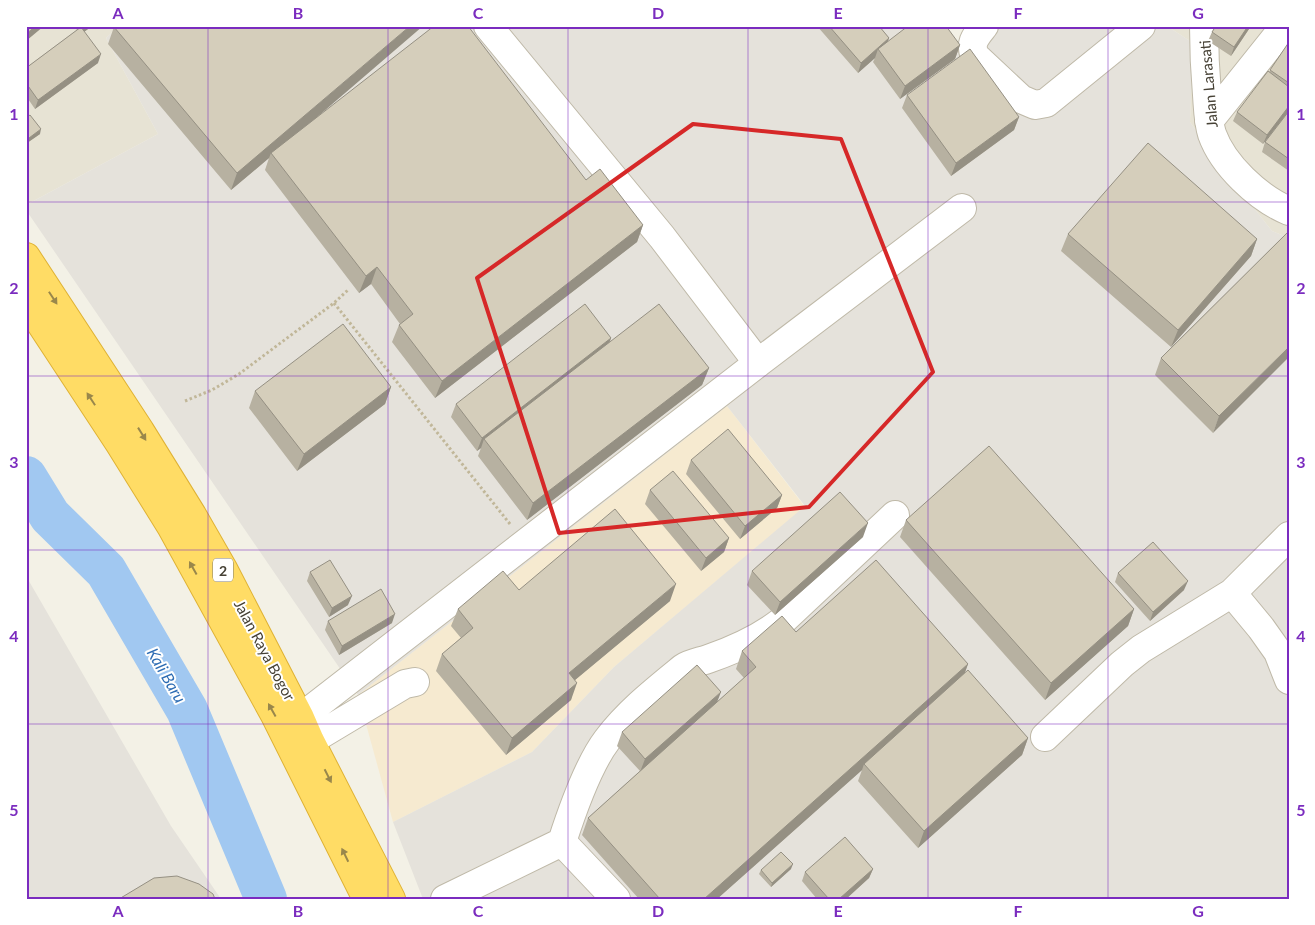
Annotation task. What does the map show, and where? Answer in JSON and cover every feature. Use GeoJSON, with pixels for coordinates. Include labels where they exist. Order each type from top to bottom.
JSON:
{"type":"FeatureCollection","features":[{"type":"Feature","properties":{"kind":"highway","name":"Jalan Raya Bogor"},"geometry":{"type":"LineString","coordinates":[[26,257],[140,431],[223,569],[391,899]]}},
{"type":"Feature","properties":{"kind":"highway","name":"Jalan Raya Bogor"},"geometry":{"type":"LineString","coordinates":[[26,301],[120,444],[171,526],[275,715],[367,899]]}},
{"type":"Feature","properties":{"kind":"street"},"geometry":{"type":"LineString","coordinates":[[488,26],[662,237],[758,363]]}},
{"type":"Feature","properties":{"kind":"street"},"geometry":{"type":"LineString","coordinates":[[979,33],[972,45],[975,56],[1021,99],[1040,105],[1046,103],[1141,26]]}},
{"type":"Feature","properties":{"kind":"street","name":"Jalan Larasati"},"geometry":{"type":"LineString","coordinates":[[1204,26],[1204,65],[1209,121],[1216,144],[1237,173],[1248,184],[1285,202]]}},
{"type":"Feature","properties":{"kind":"street"},"geometry":{"type":"LineString","coordinates":[[1209,121],[1285,26]]}},
{"type":"Feature","properties":{"kind":"street"},"geometry":{"type":"LineString","coordinates":[[306,729],[526,544],[758,363],[962,208]]}},
{"type":"Feature","properties":{"kind":"street"},"geometry":{"type":"LineString","coordinates":[[445,899],[562,842],[570,817],[594,761],[607,740],[630,713],[683,668],[707,660],[768,632],[895,515]]}},
{"type":"Feature","properties":{"kind":"street"},"geometry":{"type":"LineString","coordinates":[[1045,737],[1122,664],[1141,649],[1232,593],[1289,536]]}},
{"type":"Feature","properties":{"kind":"street"},"geometry":{"type":"LineString","coordinates":[[1232,593],[1262,628],[1278,652],[1289,680]]}},
{"type":"Feature","properties":{"kind":"street"},"geometry":{"type":"LineString","coordinates":[[306,729],[405,684],[415,682]]}},
{"type":"Feature","properties":{"kind":"street"},"geometry":{"type":"LineString","coordinates":[[562,842],[616,899]]}},
{"type":"Feature","properties":{"kind":"path"},"geometry":{"type":"LineString","coordinates":[[185,401],[212,390],[239,374],[334,303],[348,290]]}},
{"type":"Feature","properties":{"kind":"path"},"geometry":{"type":"LineString","coordinates":[[334,303],[526,544]]}},
{"type":"Feature","properties":{"kind":"highlighted area"},"geometry":{"type":"Polygon","coordinates":[[[693,124],[841,139],[933,372],[809,507],[559,533],[477,278],[693,124]]]}},
{"type":"Feature","properties":{"kind":"shaded area"},"geometry":{"type":"Polygon","coordinates":[[[26,26],[119,26],[106,38],[158,134],[26,205],[26,26]]]}},
{"type":"Feature","properties":{"kind":"shaded area"},"geometry":{"type":"Polygon","coordinates":[[[119,26],[943,26],[963,50],[995,26],[1167,26],[1193,43],[1190,122],[1220,165],[1272,231],[1289,238],[1289,899],[423,899],[393,822],[532,752],[614,667],[805,506],[727,406],[358,695],[26,210],[26,205],[158,134],[106,38],[119,26]]]}},
{"type":"Feature","properties":{"kind":"shaded area"},"geometry":{"type":"Polygon","coordinates":[[[1167,26],[1289,26],[1289,238],[1272,231],[1220,165],[1190,122],[1193,43],[1167,26]]]}},
{"type":"Feature","properties":{"kind":"shaded area"},"geometry":{"type":"Polygon","coordinates":[[[727,406],[805,507],[614,667],[532,752],[393,822],[358,695],[727,406]]]}},
{"type":"Feature","properties":{"kind":"shaded area"},"geometry":{"type":"Polygon","coordinates":[[[26,576],[171,826],[221,899],[26,899],[26,576]]]}},
{"type":"Feature","properties":{"kind":"building"},"geometry":{"type":"Polygon","coordinates":[[[26,26],[36,26],[26,34],[26,26]]]}},
{"type":"Feature","properties":{"kind":"building"},"geometry":{"type":"Polygon","coordinates":[[[115,26],[410,26],[237,173],[115,26]]]}},
{"type":"Feature","properties":{"kind":"building"},"geometry":{"type":"Polygon","coordinates":[[[434,26],[468,26],[586,180],[600,169],[643,225],[442,381],[399,325],[413,314],[377,267],[366,276],[271,153],[434,26]]]}},
{"type":"Feature","properties":{"kind":"building"},"geometry":{"type":"Polygon","coordinates":[[[829,26],[879,26],[889,38],[861,63],[829,26]]]}},
{"type":"Feature","properties":{"kind":"building"},"geometry":{"type":"Polygon","coordinates":[[[908,26],[946,26],[960,45],[905,86],[878,49],[908,26]]]}},
{"type":"Feature","properties":{"kind":"building"},"geometry":{"type":"Polygon","coordinates":[[[1216,26],[1248,26],[1234,47],[1212,32],[1216,26]]]}},
{"type":"Feature","properties":{"kind":"building"},"geometry":{"type":"Polygon","coordinates":[[[81,27],[101,54],[38,100],[26,83],[26,68],[81,27]]]}},
{"type":"Feature","properties":{"kind":"building"},"geometry":{"type":"Polygon","coordinates":[[[1289,42],[1289,83],[1270,70],[1289,42]]]}},
{"type":"Feature","properties":{"kind":"building"},"geometry":{"type":"Polygon","coordinates":[[[970,49],[1019,117],[956,163],[907,95],[970,49]]]}},
{"type":"Feature","properties":{"kind":"building"},"geometry":{"type":"Polygon","coordinates":[[[1268,71],[1289,87],[1289,106],[1267,135],[1237,112],[1268,71]]]}},
{"type":"Feature","properties":{"kind":"building"},"geometry":{"type":"Polygon","coordinates":[[[1289,111],[1289,159],[1265,142],[1289,111]]]}},
{"type":"Feature","properties":{"kind":"building"},"geometry":{"type":"Polygon","coordinates":[[[30,115],[41,129],[29,138],[26,135],[26,118],[30,115]]]}},
{"type":"Feature","properties":{"kind":"building"},"geometry":{"type":"Polygon","coordinates":[[[1148,143],[1257,239],[1178,330],[1068,234],[1148,143]]]}},
{"type":"Feature","properties":{"kind":"building"},"geometry":{"type":"Polygon","coordinates":[[[1289,231],[1289,347],[1219,416],[1161,358],[1289,231]]]}},
{"type":"Feature","properties":{"kind":"building"},"geometry":{"type":"Polygon","coordinates":[[[585,304],[611,338],[482,438],[456,404],[585,304]]]}},
{"type":"Feature","properties":{"kind":"building"},"geometry":{"type":"Polygon","coordinates":[[[659,304],[709,368],[533,503],[484,439],[659,304]]]}},
{"type":"Feature","properties":{"kind":"building"},"geometry":{"type":"Polygon","coordinates":[[[343,324],[391,387],[304,454],[255,391],[343,324]]]}},
{"type":"Feature","properties":{"kind":"building"},"geometry":{"type":"Polygon","coordinates":[[[728,429],[782,495],[745,526],[691,460],[728,429]]]}},
{"type":"Feature","properties":{"kind":"building"},"geometry":{"type":"Polygon","coordinates":[[[989,446],[1134,609],[1051,683],[906,520],[989,446]]]}},
{"type":"Feature","properties":{"kind":"building"},"geometry":{"type":"Polygon","coordinates":[[[673,471],[729,538],[706,558],[650,490],[673,471]]]}},
{"type":"Feature","properties":{"kind":"building"},"geometry":{"type":"Polygon","coordinates":[[[840,492],[868,523],[780,602],[752,571],[840,492]]]}},
{"type":"Feature","properties":{"kind":"building"},"geometry":{"type":"Polygon","coordinates":[[[615,509],[676,584],[569,673],[577,683],[512,738],[442,654],[473,628],[458,609],[503,571],[519,590],[615,509]]]}},
{"type":"Feature","properties":{"kind":"building"},"geometry":{"type":"Polygon","coordinates":[[[1153,542],[1188,581],[1153,612],[1118,573],[1153,542]]]}},
{"type":"Feature","properties":{"kind":"building"},"geometry":{"type":"Polygon","coordinates":[[[330,560],[352,596],[332,608],[310,572],[330,560]]]}},
{"type":"Feature","properties":{"kind":"building"},"geometry":{"type":"Polygon","coordinates":[[[876,560],[968,664],[704,899],[660,899],[588,818],[756,667],[742,651],[782,616],[796,632],[876,560]]]}},
{"type":"Feature","properties":{"kind":"building"},"geometry":{"type":"Polygon","coordinates":[[[381,589],[395,614],[342,646],[328,621],[381,589]]]}},
{"type":"Feature","properties":{"kind":"building"},"geometry":{"type":"Polygon","coordinates":[[[697,665],[721,692],[645,759],[622,732],[697,665]]]}},
{"type":"Feature","properties":{"kind":"building"},"geometry":{"type":"Polygon","coordinates":[[[968,670],[1028,738],[924,831],[864,764],[968,670]]]}},
{"type":"Feature","properties":{"kind":"building"},"geometry":{"type":"Polygon","coordinates":[[[845,837],[873,869],[839,899],[829,899],[805,872],[845,837]]]}},
{"type":"Feature","properties":{"kind":"building"},"geometry":{"type":"Polygon","coordinates":[[[781,852],[793,864],[772,883],[761,870],[781,852]]]}},
{"type":"Feature","properties":{"kind":"building"},"geometry":{"type":"Polygon","coordinates":[[[177,876],[199,884],[213,894],[215,899],[119,899],[154,878],[177,876]]]}},
{"type":"Feature","properties":{"kind":"waterway","name":"Kali Baru"},"geometry":{"type":"LineString","coordinates":[[26,477],[50,516],[106,571],[187,710],[266,899]]}}]}
